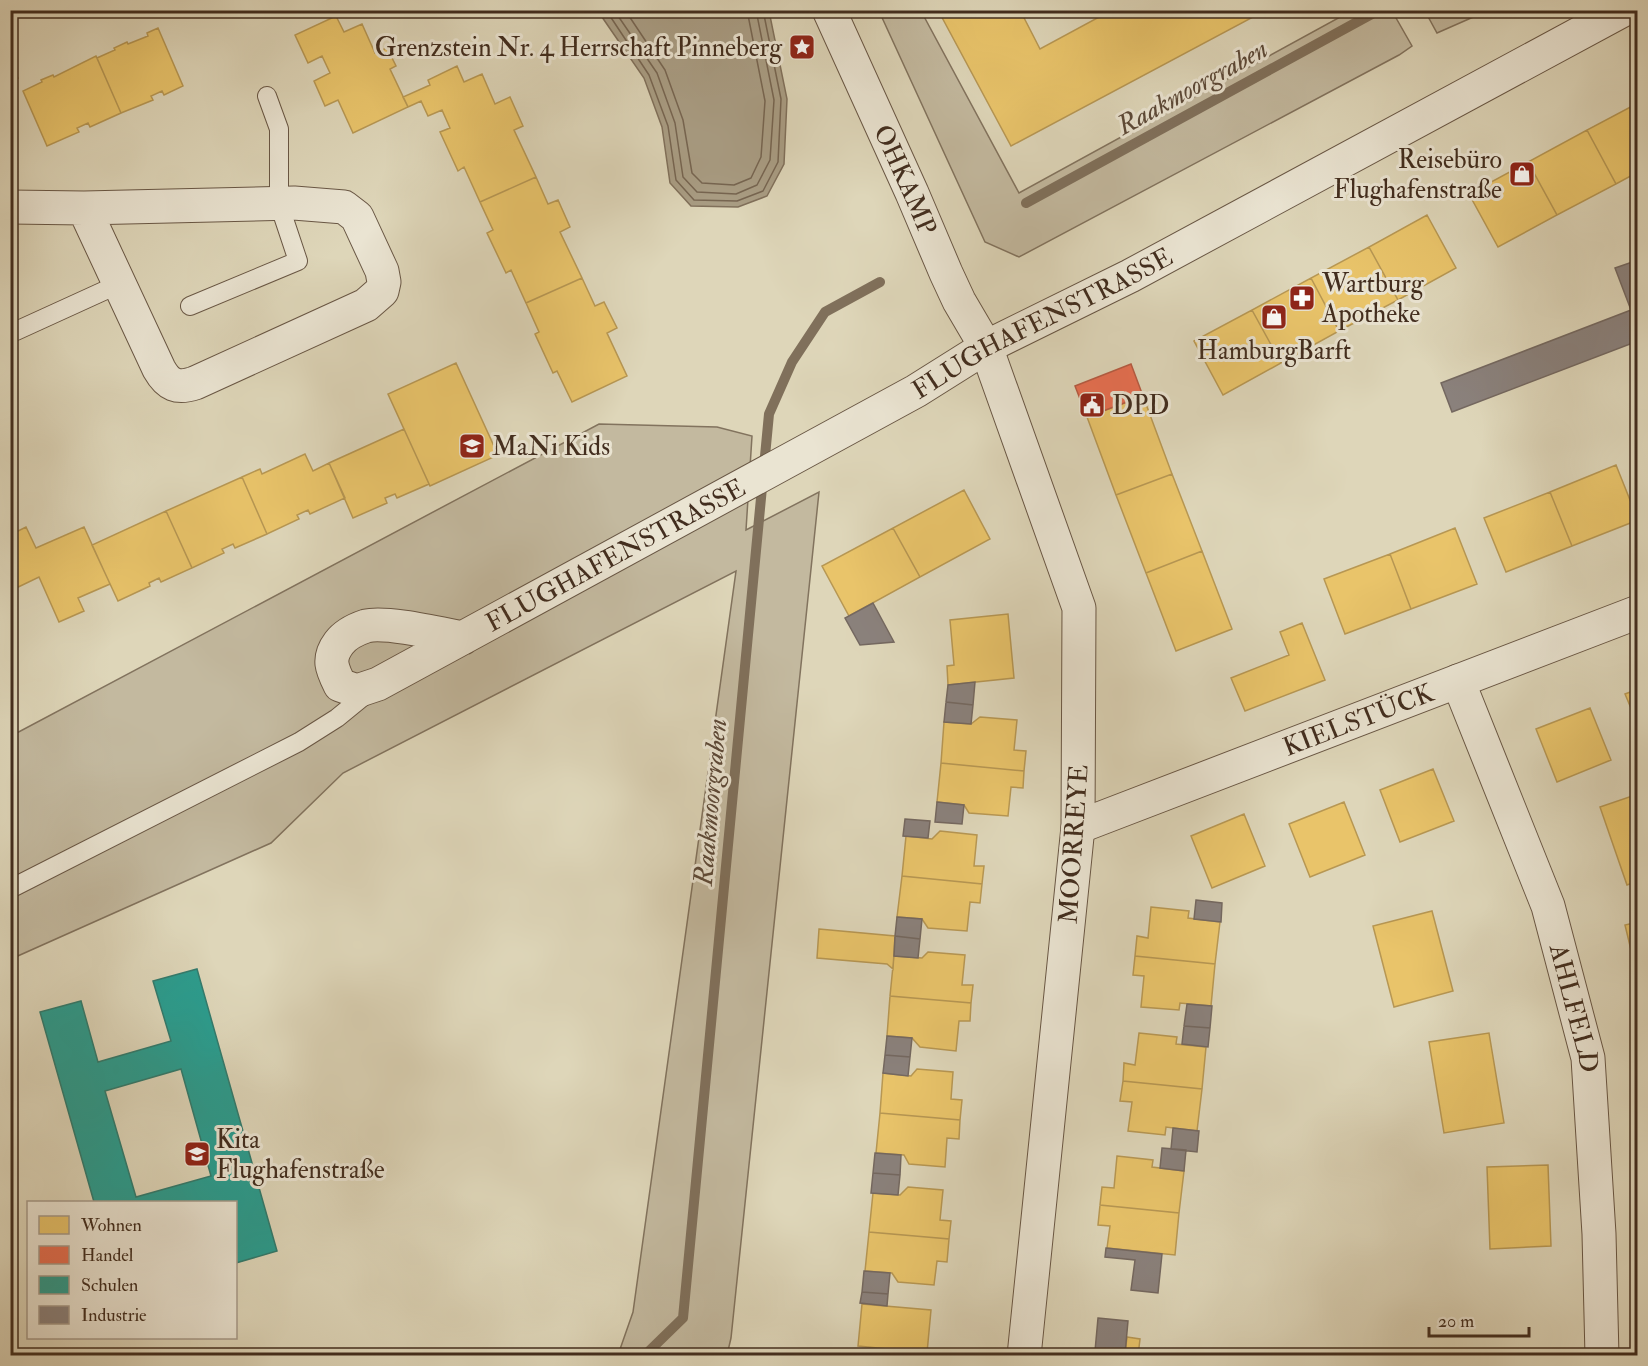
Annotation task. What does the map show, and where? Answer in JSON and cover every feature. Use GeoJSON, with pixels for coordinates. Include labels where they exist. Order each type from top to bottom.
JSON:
{"type":"FeatureCollection","features":[{"type":"Feature","properties":{"kind":"street","name":"OHKAMP"},"geometry":{"type":"LineString","coordinates":[[829,10],[908,182],[946,273],[986,346]]}},
{"type":"Feature","properties":{"kind":"street","name":"FLUGHAFENSTRASSE"},"geometry":{"type":"LineString","coordinates":[[463,638],[389,626],[367,626],[344,637],[333,651],[332,669],[340,685],[357,691],[378,684],[463,638],[741,487],[916,391],[986,346],[1130,276],[1623,10]]}},
{"type":"Feature","properties":{"kind":"street"},"geometry":{"type":"LineString","coordinates":[[10,207],[335,205],[351,211],[362,226],[382,271],[384,282],[382,291],[366,305],[183,387],[172,385],[164,379],[84,208]]}},
{"type":"Feature","properties":{"kind":"street","name":"MOORREYE"},"geometry":{"type":"LineString","coordinates":[[986,346],[1079,608],[1078,827],[1024,1356]]}},
{"type":"Feature","properties":{"kind":"street","name":"KIELSTÜCK"},"geometry":{"type":"LineString","coordinates":[[1078,827],[1638,612]]}},
{"type":"Feature","properties":{"kind":"street","name":"AHLFELD"},"geometry":{"type":"LineString","coordinates":[[1458,681],[1548,906],[1588,1058],[1599,1234],[1602,1356]]}},
{"type":"Feature","properties":{"kind":"lane"},"geometry":{"type":"LineString","coordinates":[[190,306],[298,261],[279,204],[279,129],[267,96]]}},
{"type":"Feature","properties":{"kind":"lane"},"geometry":{"type":"LineString","coordinates":[[16,332],[119,284]]}},
{"type":"Feature","properties":{"kind":"lane"},"geometry":{"type":"LineString","coordinates":[[10,889],[299,742],[337,718],[378,684]]}},
{"type":"Feature","properties":{"kind":"shaded area"},"geometry":{"type":"Polygon","coordinates":[[[879,11],[921,11],[1019,193],[1351,11],[1392,11],[1412,46],[1019,257],[985,242],[879,11]]]}},
{"type":"Feature","properties":{"kind":"shaded area"},"geometry":{"type":"Polygon","coordinates":[[[1425,11],[1487,11],[1437,33],[1425,11]]]}},
{"type":"Feature","properties":{"kind":"shaded area"},"geometry":{"type":"Polygon","coordinates":[[[599,424],[717,427],[752,436],[746,530],[819,492],[731,1338],[727,1355],[618,1355],[633,1312],[736,571],[343,773],[271,843],[11,959],[11,736],[599,424]]]}},
{"type":"Feature","properties":{"kind":"water"},"geometry":{"type":"Polygon","coordinates":[[[599,11],[769,11],[787,99],[784,164],[767,196],[738,207],[691,206],[670,183],[662,127],[644,78],[599,11]]]}},
{"type":"Feature","properties":{"kind":"building: Wohnen"},"geometry":{"type":"Polygon","coordinates":[[[938,10],[1020,10],[1040,49],[1112,10],[1252,10],[1255,16],[1011,146],[938,10]]]}},
{"type":"Feature","properties":{"kind":"building: Wohnen"},"geometry":{"type":"Polygon","coordinates":[[[336,16],[344,32],[362,24],[375,53],[387,48],[396,66],[390,69],[408,107],[353,133],[338,100],[325,106],[314,81],[330,73],[322,56],[308,63],[295,35],[336,16]]]}},
{"type":"Feature","properties":{"kind":"building: Wohnen"},"geometry":{"type":"Polygon","coordinates":[[[158,28],[183,86],[164,95],[162,91],[151,96],[153,100],[121,113],[97,58],[127,42],[128,44],[148,36],[147,33],[158,28]]]}},
{"type":"Feature","properties":{"kind":"building: Wohnen"},"geometry":{"type":"Polygon","coordinates":[[[96,56],[121,113],[90,127],[88,123],[77,128],[79,132],[47,146],[23,91],[42,82],[41,80],[53,75],[54,77],[96,56]]]}},
{"type":"Feature","properties":{"kind":"building: Wohnen"},"geometry":{"type":"Polygon","coordinates":[[[10,62],[18,78],[10,81],[10,62]]]}},
{"type":"Feature","properties":{"kind":"building: Wohnen"},"geometry":{"type":"Polygon","coordinates":[[[457,66],[464,82],[482,74],[495,104],[510,97],[523,126],[514,130],[536,177],[480,202],[464,167],[458,171],[440,132],[450,128],[442,110],[428,116],[421,101],[408,107],[403,97],[430,85],[428,80],[457,66]]]}},
{"type":"Feature","properties":{"kind":"building: Wohnen"},"geometry":{"type":"Polygon","coordinates":[[[1638,103],[1638,172],[1616,184],[1587,130],[1638,103]]]}},
{"type":"Feature","properties":{"kind":"building: Wohnen"},"geometry":{"type":"Polygon","coordinates":[[[1587,130],[1616,184],[1557,215],[1528,162],[1587,130]]]}},
{"type":"Feature","properties":{"kind":"building: Wohnen"},"geometry":{"type":"Polygon","coordinates":[[[1528,162],[1557,215],[1498,247],[1469,194],[1528,162]]]}},
{"type":"Feature","properties":{"kind":"building: Wohnen"},"geometry":{"type":"Polygon","coordinates":[[[536,177],[548,204],[558,200],[570,227],[560,232],[582,278],[526,303],[511,270],[506,273],[487,233],[493,230],[480,202],[536,177]]]}},
{"type":"Feature","properties":{"kind":"building: Wohnen"},"geometry":{"type":"Polygon","coordinates":[[[1427,215],[1456,268],[1398,300],[1369,247],[1427,215]]]}},
{"type":"Feature","properties":{"kind":"building: Wohnen"},"geometry":{"type":"Polygon","coordinates":[[[1369,247],[1398,300],[1339,331],[1311,278],[1369,247]]]}},
{"type":"Feature","properties":{"kind":"building: Wohnen"},"geometry":{"type":"Polygon","coordinates":[[[582,278],[595,306],[604,302],[617,328],[607,333],[627,376],[572,402],[557,371],[553,373],[535,334],[539,332],[526,303],[582,278]]]}},
{"type":"Feature","properties":{"kind":"building: Wohnen"},"geometry":{"type":"Polygon","coordinates":[[[1311,278],[1339,331],[1281,363],[1252,310],[1311,278]]]}},
{"type":"Feature","properties":{"kind":"building: Wohnen"},"geometry":{"type":"Polygon","coordinates":[[[1252,310],[1281,363],[1223,395],[1194,341],[1252,310]]]}},
{"type":"Feature","properties":{"kind":"building: Wohnen"},"geometry":{"type":"Polygon","coordinates":[[[456,363],[498,455],[430,486],[388,394],[456,363]]]}},
{"type":"Feature","properties":{"kind":"building: Wohnen"},"geometry":{"type":"Polygon","coordinates":[[[1143,396],[1172,474],[1116,495],[1087,417],[1143,396]]]}},
{"type":"Feature","properties":{"kind":"building: Wohnen"},"geometry":{"type":"Polygon","coordinates":[[[404,429],[429,484],[397,498],[395,494],[385,498],[387,503],[353,518],[329,463],[404,429]]]}},
{"type":"Feature","properties":{"kind":"building: Wohnen"},"geometry":{"type":"Polygon","coordinates":[[[305,454],[313,471],[329,463],[345,498],[310,514],[308,510],[297,515],[299,519],[267,534],[242,477],[260,469],[262,474],[305,454]]]}},
{"type":"Feature","properties":{"kind":"building: Wohnen"},"geometry":{"type":"Polygon","coordinates":[[[1616,465],[1638,520],[1572,546],[1550,492],[1616,465]]]}},
{"type":"Feature","properties":{"kind":"building: Wohnen"},"geometry":{"type":"Polygon","coordinates":[[[1172,474],[1202,551],[1146,573],[1116,495],[1172,474]]]}},
{"type":"Feature","properties":{"kind":"building: Wohnen"},"geometry":{"type":"Polygon","coordinates":[[[242,477],[267,534],[235,548],[233,544],[222,549],[224,553],[192,568],[166,511],[242,477]]]}},
{"type":"Feature","properties":{"kind":"building: Wohnen"},"geometry":{"type":"Polygon","coordinates":[[[964,490],[990,539],[920,577],[893,528],[964,490]]]}},
{"type":"Feature","properties":{"kind":"building: Wohnen"},"geometry":{"type":"Polygon","coordinates":[[[1550,492],[1572,546],[1506,572],[1484,518],[1550,492]]]}},
{"type":"Feature","properties":{"kind":"building: Wohnen"},"geometry":{"type":"Polygon","coordinates":[[[166,511],[192,568],[161,582],[159,578],[149,583],[150,586],[118,601],[92,545],[166,511]]]}},
{"type":"Feature","properties":{"kind":"building: Wohnen"},"geometry":{"type":"Polygon","coordinates":[[[26,527],[36,548],[84,527],[110,584],[78,598],[84,611],[59,622],[39,577],[12,590],[10,535],[26,527]]]}},
{"type":"Feature","properties":{"kind":"building: Wohnen"},"geometry":{"type":"Polygon","coordinates":[[[893,528],[920,577],[849,616],[822,566],[893,528]]]}},
{"type":"Feature","properties":{"kind":"building: Wohnen"},"geometry":{"type":"Polygon","coordinates":[[[1455,528],[1477,584],[1411,609],[1390,554],[1455,528]]]}},
{"type":"Feature","properties":{"kind":"building: Wohnen"},"geometry":{"type":"Polygon","coordinates":[[[1202,551],[1232,629],[1176,651],[1146,573],[1202,551]]]}},
{"type":"Feature","properties":{"kind":"building: Wohnen"},"geometry":{"type":"Polygon","coordinates":[[[1390,554],[1411,609],[1345,634],[1324,579],[1390,554]]]}},
{"type":"Feature","properties":{"kind":"building: Wohnen"},"geometry":{"type":"Polygon","coordinates":[[[1008,614],[1014,678],[948,685],[947,666],[954,665],[950,620],[1008,614]]]}},
{"type":"Feature","properties":{"kind":"building: Wohnen"},"geometry":{"type":"Polygon","coordinates":[[[1302,623],[1325,680],[1245,711],[1231,678],[1289,655],[1280,632],[1302,623]]]}},
{"type":"Feature","properties":{"kind":"building: Wohnen"},"geometry":{"type":"Polygon","coordinates":[[[1638,689],[1638,725],[1625,694],[1638,689]]]}},
{"type":"Feature","properties":{"kind":"building: Wohnen"},"geometry":{"type":"Polygon","coordinates":[[[1590,708],[1611,760],[1557,782],[1536,729],[1590,708]]]}},
{"type":"Feature","properties":{"kind":"building: Wohnen"},"geometry":{"type":"Polygon","coordinates":[[[980,717],[1017,720],[1014,750],[1026,751],[1024,771],[941,763],[944,722],[971,724],[980,717]]]}},
{"type":"Feature","properties":{"kind":"building: Wohnen"},"geometry":{"type":"Polygon","coordinates":[[[941,763],[1024,771],[1023,788],[1011,787],[1008,816],[969,813],[964,805],[937,802],[941,763]]]}},
{"type":"Feature","properties":{"kind":"building: Wohnen"},"geometry":{"type":"Polygon","coordinates":[[[1433,769],[1454,821],[1400,842],[1380,790],[1433,769]]]}},
{"type":"Feature","properties":{"kind":"building: Wohnen"},"geometry":{"type":"Polygon","coordinates":[[[1638,794],[1638,881],[1627,885],[1600,807],[1638,794]]]}},
{"type":"Feature","properties":{"kind":"building: Wohnen"},"geometry":{"type":"Polygon","coordinates":[[[1344,802],[1365,855],[1310,877],[1289,824],[1344,802]]]}},
{"type":"Feature","properties":{"kind":"building: Wohnen"},"geometry":{"type":"Polygon","coordinates":[[[1244,814],[1265,866],[1212,888],[1191,836],[1244,814]]]}},
{"type":"Feature","properties":{"kind":"building: Wohnen"},"geometry":{"type":"Polygon","coordinates":[[[940,831],[977,835],[974,866],[984,866],[982,884],[902,876],[906,836],[932,839],[940,831]]]}},
{"type":"Feature","properties":{"kind":"building: Wohnen"},"geometry":{"type":"Polygon","coordinates":[[[902,876],[982,884],[980,903],[970,902],[967,931],[928,928],[922,919],[897,917],[902,876]]]}},
{"type":"Feature","properties":{"kind":"building: Wohnen"},"geometry":{"type":"Polygon","coordinates":[[[1151,907],[1189,911],[1188,918],[1220,922],[1215,964],[1135,956],[1137,936],[1148,938],[1151,907]]]}},
{"type":"Feature","properties":{"kind":"building: Wohnen"},"geometry":{"type":"Polygon","coordinates":[[[1432,911],[1453,991],[1394,1007],[1373,926],[1432,911]]]}},
{"type":"Feature","properties":{"kind":"building: Wohnen"},"geometry":{"type":"Polygon","coordinates":[[[1638,922],[1638,979],[1625,925],[1638,922]]]}},
{"type":"Feature","properties":{"kind":"building: Wohnen"},"geometry":{"type":"Polygon","coordinates":[[[819,929],[895,936],[893,969],[887,964],[817,958],[819,929]]]}},
{"type":"Feature","properties":{"kind":"building: Wohnen"},"geometry":{"type":"Polygon","coordinates":[[[928,952],[965,955],[962,985],[973,985],[971,1003],[890,996],[894,956],[922,958],[928,952]]]}},
{"type":"Feature","properties":{"kind":"building: Wohnen"},"geometry":{"type":"Polygon","coordinates":[[[1135,956],[1215,964],[1211,1006],[1180,1003],[1179,1010],[1141,1007],[1144,976],[1133,975],[1135,956]]]}},
{"type":"Feature","properties":{"kind":"building: Wohnen"},"geometry":{"type":"Polygon","coordinates":[[[890,996],[971,1003],[970,1021],[959,1021],[956,1051],[920,1047],[912,1038],[887,1036],[890,996]]]}},
{"type":"Feature","properties":{"kind":"building: Wohnen"},"geometry":{"type":"Polygon","coordinates":[[[1139,1033],[1177,1037],[1176,1044],[1206,1047],[1202,1089],[1123,1081],[1124,1063],[1135,1065],[1139,1033]]]}},
{"type":"Feature","properties":{"kind":"building: Wohnen"},"geometry":{"type":"Polygon","coordinates":[[[1489,1033],[1504,1123],[1444,1133],[1429,1042],[1489,1033]]]}},
{"type":"Feature","properties":{"kind":"building: Wohnen"},"geometry":{"type":"Polygon","coordinates":[[[917,1069],[953,1072],[951,1099],[962,1100],[960,1120],[880,1113],[883,1073],[911,1076],[917,1069]]]}},
{"type":"Feature","properties":{"kind":"building: Wohnen"},"geometry":{"type":"Polygon","coordinates":[[[1123,1081],[1202,1089],[1197,1131],[1166,1127],[1165,1135],[1128,1131],[1132,1102],[1120,1101],[1123,1081]]]}},
{"type":"Feature","properties":{"kind":"building: Wohnen"},"geometry":{"type":"Polygon","coordinates":[[[880,1113],[960,1120],[959,1139],[947,1138],[945,1167],[909,1164],[904,1155],[876,1153],[880,1113]]]}},
{"type":"Feature","properties":{"kind":"building: Wohnen"},"geometry":{"type":"Polygon","coordinates":[[[1117,1156],[1153,1160],[1152,1167],[1184,1171],[1179,1213],[1100,1205],[1102,1187],[1114,1188],[1117,1156]]]}},
{"type":"Feature","properties":{"kind":"building: Wohnen"},"geometry":{"type":"Polygon","coordinates":[[[1548,1165],[1551,1246],[1490,1249],[1487,1167],[1548,1165]]]}},
{"type":"Feature","properties":{"kind":"building: Wohnen"},"geometry":{"type":"Polygon","coordinates":[[[908,1187],[943,1190],[940,1220],[951,1221],[949,1239],[869,1232],[873,1193],[900,1195],[908,1187]]]}},
{"type":"Feature","properties":{"kind":"building: Wohnen"},"geometry":{"type":"Polygon","coordinates":[[[1100,1205],[1179,1213],[1175,1255],[1107,1248],[1110,1226],[1098,1225],[1100,1205]]]}},
{"type":"Feature","properties":{"kind":"building: Wohnen"},"geometry":{"type":"Polygon","coordinates":[[[869,1232],[949,1239],[947,1262],[937,1261],[934,1285],[898,1282],[892,1273],[865,1271],[869,1232]]]}},
{"type":"Feature","properties":{"kind":"building: Wohnen"},"geometry":{"type":"Polygon","coordinates":[[[862,1304],[931,1310],[927,1353],[858,1346],[862,1304]]]}},
{"type":"Feature","properties":{"kind":"building: Wohnen"},"geometry":{"type":"Polygon","coordinates":[[[1127,1337],[1140,1339],[1138,1356],[1091,1356],[1091,1350],[1125,1354],[1127,1337]]]}},
{"type":"Feature","properties":{"kind":"building: Handel"},"geometry":{"type":"Polygon","coordinates":[[[1131,364],[1143,396],[1087,417],[1075,386],[1131,364]]]}},
{"type":"Feature","properties":{"kind":"building: Schulen"},"geometry":{"type":"Polygon","coordinates":[[[197,969],[277,1251],[237,1263],[237,1201],[94,1201],[40,1012],[81,1001],[98,1062],[171,1041],[153,981],[197,969]],[[181,1069],[105,1091],[136,1197],[211,1176],[181,1069]]]}},
{"type":"Feature","properties":{"kind":"building: Industrie"},"geometry":{"type":"Polygon","coordinates":[[[1638,260],[1638,341],[1452,412],[1441,383],[1631,310],[1615,268],[1638,260]]]}},
{"type":"Feature","properties":{"kind":"building: Industrie"},"geometry":{"type":"Polygon","coordinates":[[[873,603],[894,642],[860,645],[845,618],[873,603]]]}},
{"type":"Feature","properties":{"kind":"building: Industrie"},"geometry":{"type":"Polygon","coordinates":[[[975,682],[973,705],[946,702],[948,685],[975,682]]]}},
{"type":"Feature","properties":{"kind":"building: Industrie"},"geometry":{"type":"Polygon","coordinates":[[[946,702],[973,705],[971,724],[944,722],[946,702]]]}},
{"type":"Feature","properties":{"kind":"building: Industrie"},"geometry":{"type":"Polygon","coordinates":[[[937,802],[964,805],[962,824],[935,822],[937,802]]]}},
{"type":"Feature","properties":{"kind":"building: Industrie"},"geometry":{"type":"Polygon","coordinates":[[[905,819],[930,821],[928,838],[903,836],[905,819]]]}},
{"type":"Feature","properties":{"kind":"building: Industrie"},"geometry":{"type":"Polygon","coordinates":[[[1196,900],[1222,903],[1221,922],[1194,919],[1196,900]]]}},
{"type":"Feature","properties":{"kind":"building: Industrie"},"geometry":{"type":"Polygon","coordinates":[[[897,917],[922,919],[920,939],[895,936],[897,917]]]}},
{"type":"Feature","properties":{"kind":"building: Industrie"},"geometry":{"type":"Polygon","coordinates":[[[895,936],[920,939],[918,958],[894,956],[895,936]]]}},
{"type":"Feature","properties":{"kind":"building: Industrie"},"geometry":{"type":"Polygon","coordinates":[[[1187,1004],[1212,1006],[1210,1028],[1184,1026],[1187,1004]]]}},
{"type":"Feature","properties":{"kind":"building: Industrie"},"geometry":{"type":"Polygon","coordinates":[[[1184,1026],[1210,1028],[1208,1047],[1182,1044],[1184,1026]]]}},
{"type":"Feature","properties":{"kind":"building: Industrie"},"geometry":{"type":"Polygon","coordinates":[[[887,1036],[912,1038],[910,1057],[885,1055],[887,1036]]]}},
{"type":"Feature","properties":{"kind":"building: Industrie"},"geometry":{"type":"Polygon","coordinates":[[[885,1055],[910,1057],[908,1076],[883,1073],[885,1055]]]}},
{"type":"Feature","properties":{"kind":"building: Industrie"},"geometry":{"type":"Polygon","coordinates":[[[1173,1128],[1199,1131],[1197,1152],[1171,1149],[1173,1128]]]}},
{"type":"Feature","properties":{"kind":"building: Industrie"},"geometry":{"type":"Polygon","coordinates":[[[1162,1148],[1186,1150],[1184,1171],[1160,1168],[1162,1148]]]}},
{"type":"Feature","properties":{"kind":"building: Industrie"},"geometry":{"type":"Polygon","coordinates":[[[875,1153],[901,1155],[900,1175],[873,1173],[875,1153]]]}},
{"type":"Feature","properties":{"kind":"building: Industrie"},"geometry":{"type":"Polygon","coordinates":[[[873,1173],[900,1175],[898,1195],[871,1193],[873,1173]]]}},
{"type":"Feature","properties":{"kind":"building: Industrie"},"geometry":{"type":"Polygon","coordinates":[[[1106,1248],[1162,1254],[1158,1293],[1131,1290],[1135,1260],[1105,1257],[1106,1248]]]}},
{"type":"Feature","properties":{"kind":"building: Industrie"},"geometry":{"type":"Polygon","coordinates":[[[864,1271],[890,1273],[888,1294],[862,1292],[864,1271]]]}},
{"type":"Feature","properties":{"kind":"building: Industrie"},"geometry":{"type":"Polygon","coordinates":[[[862,1292],[888,1294],[887,1306],[860,1303],[862,1292]]]}},
{"type":"Feature","properties":{"kind":"building: Industrie"},"geometry":{"type":"Polygon","coordinates":[[[1098,1318],[1128,1321],[1125,1354],[1095,1351],[1098,1318]]]}},
{"type":"Feature","properties":{"kind":"waterway","name":"Raakmoorgraben"},"geometry":{"type":"LineString","coordinates":[[1026,203],[1379,10]]}},
{"type":"Feature","properties":{"kind":"waterway","name":"Raakmoorgraben"},"geometry":{"type":"LineString","coordinates":[[644,1356],[683,1318],[769,414],[792,362],[825,312],[880,282]]}},
{"type":"Feature","properties":{"kind":"place","name":"Grenzstein Nr. 4 Herrschaft Pinneberg"},"geometry":{"type":"Point","coordinates":[802,47]}},
{"type":"Feature","properties":{"kind":"place","name":"Reisebüro Flughafenstraße"},"geometry":{"type":"Point","coordinates":[1522,174]}},
{"type":"Feature","properties":{"kind":"place","name":"Wartburg Apotheke"},"geometry":{"type":"Point","coordinates":[1302,298]}},
{"type":"Feature","properties":{"kind":"place","name":"HamburgBarft"},"geometry":{"type":"Point","coordinates":[1274,317]}},
{"type":"Feature","properties":{"kind":"place","name":"DPD"},"geometry":{"type":"Point","coordinates":[1092,405]}},
{"type":"Feature","properties":{"kind":"place","name":"MaNi Kids"},"geometry":{"type":"Point","coordinates":[472,446]}},
{"type":"Feature","properties":{"kind":"place","name":"Kita Flughafenstraße"},"geometry":{"type":"Point","coordinates":[197,1154]}}]}
